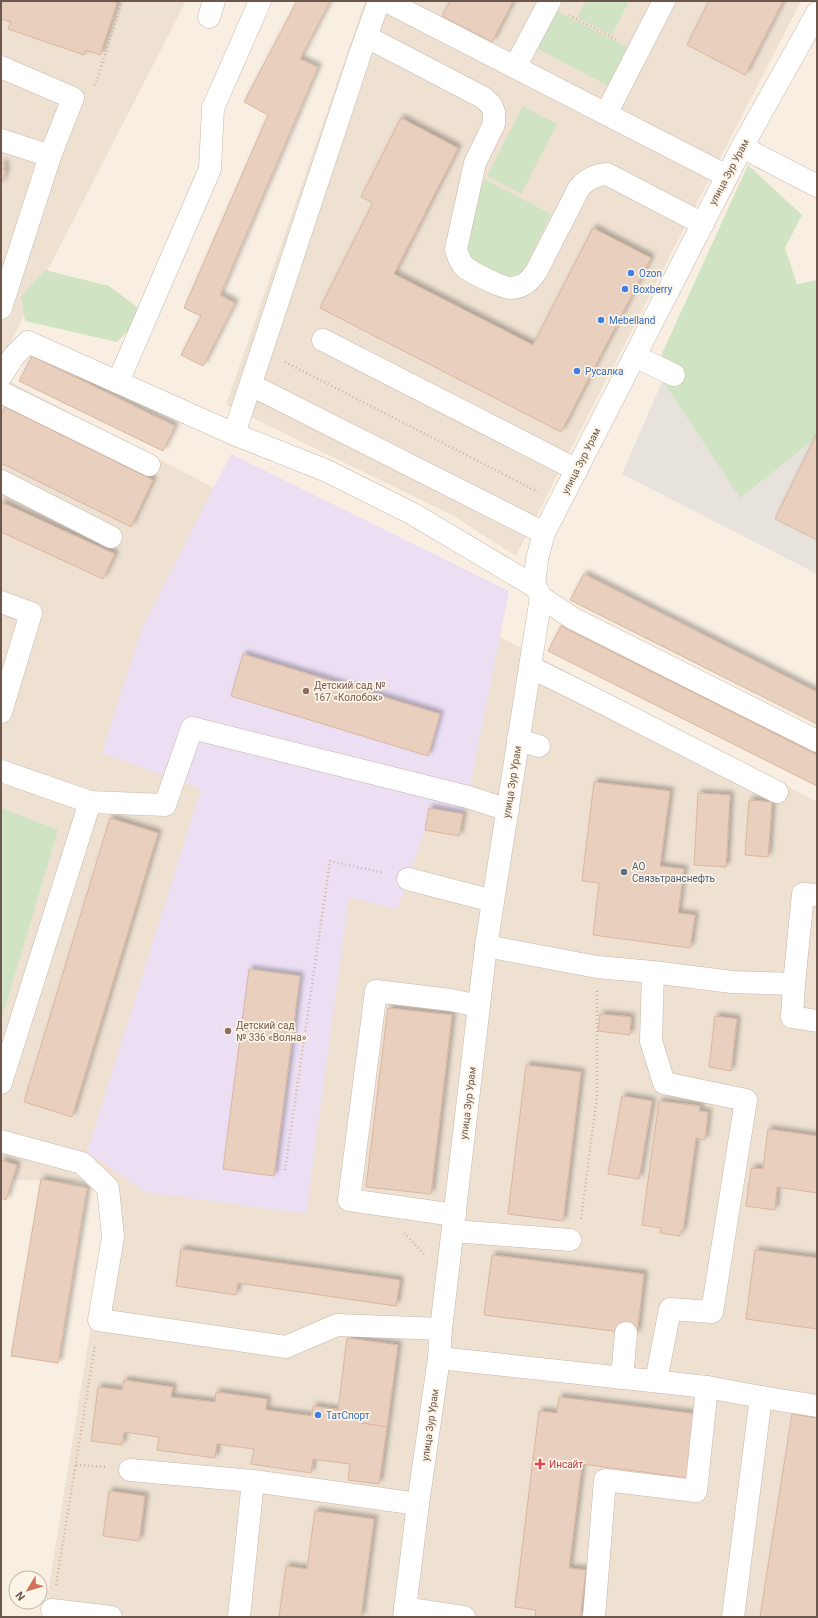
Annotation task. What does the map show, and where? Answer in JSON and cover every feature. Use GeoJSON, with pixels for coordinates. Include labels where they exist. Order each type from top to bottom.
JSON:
{"type":"FeatureCollection","features":[{"type":"Feature","properties":{"kind":"street"},"geometry":{"type":"LineString","coordinates":[[118,382],[210,169],[213,108],[260,1]]}},
{"type":"Feature","properties":{"kind":"street"},"geometry":{"type":"LineString","coordinates":[[234,434],[379,1]]}},
{"type":"Feature","properties":{"kind":"street"},"geometry":{"type":"LineString","coordinates":[[386,1],[727,176]]}},
{"type":"Feature","properties":{"kind":"street"},"geometry":{"type":"LineString","coordinates":[[606,114],[664,1]]}},
{"type":"Feature","properties":{"kind":"street"},"geometry":{"type":"LineString","coordinates":[[515,68],[549,2]]}},
{"type":"Feature","properties":{"kind":"street","name":"улица Зур Урам"},"geometry":{"type":"LineString","coordinates":[[404,1613],[439,1358],[486,946],[530,667],[537,592],[537,559],[544,533],[576,470],[742,147],[817,13]]}},
{"type":"Feature","properties":{"kind":"street"},"geometry":{"type":"LineString","coordinates":[[366,37],[484,98],[492,105],[494,112],[494,124],[475,163],[456,249],[459,259],[466,268],[501,286],[511,288],[525,284],[536,272],[579,188],[590,178],[601,174],[606,174],[703,224]]}},
{"type":"Feature","properties":{"kind":"street"},"geometry":{"type":"LineString","coordinates":[[1,66],[73,98],[50,156],[1,308]]}},
{"type":"Feature","properties":{"kind":"street"},"geometry":{"type":"LineString","coordinates":[[1,140],[50,156]]}},
{"type":"Feature","properties":{"kind":"street"},"geometry":{"type":"LineString","coordinates":[[742,147],[817,186]]}},
{"type":"Feature","properties":{"kind":"street"},"geometry":{"type":"LineString","coordinates":[[323,340],[576,470]]}},
{"type":"Feature","properties":{"kind":"street"},"geometry":{"type":"LineString","coordinates":[[1,376],[14,356],[28,342],[234,434],[328,471],[378,496],[444,533],[537,592],[572,618],[817,741]]}},
{"type":"Feature","properties":{"kind":"street"},"geometry":{"type":"LineString","coordinates":[[635,356],[674,375]]}},
{"type":"Feature","properties":{"kind":"street"},"geometry":{"type":"LineString","coordinates":[[251,385],[544,533]]}},
{"type":"Feature","properties":{"kind":"street"},"geometry":{"type":"LineString","coordinates":[[1,392],[149,465]]}},
{"type":"Feature","properties":{"kind":"street"},"geometry":{"type":"LineString","coordinates":[[1,482],[111,537]]}},
{"type":"Feature","properties":{"kind":"street"},"geometry":{"type":"LineString","coordinates":[[1,602],[31,613],[1,712]]}},
{"type":"Feature","properties":{"kind":"street"},"geometry":{"type":"LineString","coordinates":[[530,667],[596,699],[777,792]]}},
{"type":"Feature","properties":{"kind":"street"},"geometry":{"type":"LineString","coordinates":[[1,771],[90,802],[165,805],[192,728],[468,797],[508,810]]}},
{"type":"Feature","properties":{"kind":"street"},"geometry":{"type":"LineString","coordinates":[[518,740],[539,746]]}},
{"type":"Feature","properties":{"kind":"street"},"geometry":{"type":"LineString","coordinates":[[1,1083],[90,802]]}},
{"type":"Feature","properties":{"kind":"street"},"geometry":{"type":"LineString","coordinates":[[408,879],[494,901]]}},
{"type":"Feature","properties":{"kind":"street"},"geometry":{"type":"LineString","coordinates":[[817,895],[803,894],[792,1017],[817,1021]]}},
{"type":"Feature","properties":{"kind":"street"},"geometry":{"type":"LineString","coordinates":[[486,946],[542,949],[597,967],[653,972],[696,969],[732,982],[794,984]]}},
{"type":"Feature","properties":{"kind":"street"},"geometry":{"type":"LineString","coordinates":[[653,972],[651,1041],[664,1083],[746,1100],[712,1312],[670,1310],[656,1382]]}},
{"type":"Feature","properties":{"kind":"street"},"geometry":{"type":"LineString","coordinates":[[479,1006],[451,1000],[376,991],[349,1200],[454,1223],[570,1240]]}},
{"type":"Feature","properties":{"kind":"street"},"geometry":{"type":"LineString","coordinates":[[1,1141],[82,1163],[108,1188],[113,1237],[99,1320],[286,1347],[337,1325],[442,1329]]}},
{"type":"Feature","properties":{"kind":"street"},"geometry":{"type":"LineString","coordinates":[[622,1378],[626,1333]]}},
{"type":"Feature","properties":{"kind":"street"},"geometry":{"type":"LineString","coordinates":[[439,1358],[707,1387],[761,1398],[817,1406]]}},
{"type":"Feature","properties":{"kind":"street"},"geometry":{"type":"LineString","coordinates":[[594,1617],[605,1480],[696,1491],[707,1387]]}},
{"type":"Feature","properties":{"kind":"street"},"geometry":{"type":"LineString","coordinates":[[733,1617],[761,1398]]}},
{"type":"Feature","properties":{"kind":"street"},"geometry":{"type":"LineString","coordinates":[[130,1470],[253,1481],[418,1504]]}},
{"type":"Feature","properties":{"kind":"street"},"geometry":{"type":"LineString","coordinates":[[239,1617],[253,1481]]}},
{"type":"Feature","properties":{"kind":"street"},"geometry":{"type":"LineString","coordinates":[[52,1610],[111,1617]]}},
{"type":"Feature","properties":{"kind":"street"},"geometry":{"type":"LineString","coordinates":[[404,1613],[464,1617]]}},
{"type":"Feature","properties":{"kind":"path"},"geometry":{"type":"LineString","coordinates":[[73,98],[96,83],[122,1]]}},
{"type":"Feature","properties":{"kind":"path"},"geometry":{"type":"LineString","coordinates":[[549,2],[638,50]]}},
{"type":"Feature","properties":{"kind":"path"},"geometry":{"type":"LineString","coordinates":[[262,350],[544,495]]}},
{"type":"Feature","properties":{"kind":"path"},"geometry":{"type":"LineString","coordinates":[[285,1170],[330,861],[408,879]]}},
{"type":"Feature","properties":{"kind":"path"},"geometry":{"type":"LineString","coordinates":[[570,1240],[582,1216],[597,1096],[597,967]]}},
{"type":"Feature","properties":{"kind":"path"},"geometry":{"type":"LineString","coordinates":[[52,1610],[99,1320]]}},
{"type":"Feature","properties":{"kind":"path"},"geometry":{"type":"LineString","coordinates":[[76,1465],[130,1470]]}},
{"type":"Feature","properties":{"kind":"shaded area"},"geometry":{"type":"Polygon","coordinates":[[[1,1],[186,1],[1,361],[1,1]]]}},
{"type":"Feature","properties":{"kind":"shaded area"},"geometry":{"type":"Polygon","coordinates":[[[365,1],[801,1],[516,556],[452,515],[226,405],[365,1]]]}},
{"type":"Feature","properties":{"kind":"shaded area"},"geometry":{"type":"Polygon","coordinates":[[[695,306],[817,370],[817,574],[622,474],[695,306]]]}},
{"type":"Feature","properties":{"kind":"shaded area"},"geometry":{"type":"Polygon","coordinates":[[[9,381],[817,802],[817,1617],[44,1617],[45,1610],[48,1610],[48,1592],[114,1184],[1,1179],[1,395],[9,381]]]}},
{"type":"Feature","properties":{"kind":"shaded area"},"geometry":{"type":"Polygon","coordinates":[[[231,454],[509,591],[468,797],[463,814],[425,830],[397,910],[349,897],[306,1214],[146,1192],[87,1152],[201,789],[102,753],[142,628],[231,454]]]}},
{"type":"Feature","properties":{"kind":"green space"},"geometry":{"type":"Polygon","coordinates":[[[586,1],[629,1],[612,35],[577,17],[586,1]]]}},
{"type":"Feature","properties":{"kind":"green space"},"geometry":{"type":"Polygon","coordinates":[[[557,11],[628,47],[609,86],[538,49],[557,11]]]}},
{"type":"Feature","properties":{"kind":"green space"},"geometry":{"type":"Polygon","coordinates":[[[523,106],[557,124],[521,194],[487,176],[523,106]]]}},
{"type":"Feature","properties":{"kind":"green space"},"geometry":{"type":"Polygon","coordinates":[[[748,165],[802,215],[785,248],[797,284],[817,280],[817,437],[740,498],[655,369],[748,165]]]}},
{"type":"Feature","properties":{"kind":"green space"},"geometry":{"type":"Polygon","coordinates":[[[484,179],[551,214],[526,266],[516,275],[504,277],[470,259],[464,246],[484,179]]]}},
{"type":"Feature","properties":{"kind":"green space"},"geometry":{"type":"Polygon","coordinates":[[[45,270],[109,286],[145,313],[117,342],[25,321],[21,297],[45,270]]]}},
{"type":"Feature","properties":{"kind":"green space"},"geometry":{"type":"Polygon","coordinates":[[[1,808],[58,830],[1,1021],[1,808]]]}},
{"type":"Feature","properties":{"kind":"building"},"geometry":{"type":"Polygon","coordinates":[[[1,1],[112,1],[117,3],[100,55],[86,50],[84,55],[8,29],[11,22],[1,19],[1,1]]]}},
{"type":"Feature","properties":{"kind":"building"},"geometry":{"type":"Polygon","coordinates":[[[297,1],[330,1],[300,59],[318,67],[220,295],[235,303],[203,366],[181,355],[201,316],[184,308],[268,115],[244,102],[297,1]]]}},
{"type":"Feature","properties":{"kind":"building"},"geometry":{"type":"Polygon","coordinates":[[[450,1],[513,1],[492,42],[442,16],[450,1]]]}},
{"type":"Feature","properties":{"kind":"building"},"geometry":{"type":"Polygon","coordinates":[[[709,1],[783,1],[745,75],[687,45],[709,1]]]}},
{"type":"Feature","properties":{"kind":"building"},"geometry":{"type":"Polygon","coordinates":[[[401,118],[458,148],[394,274],[533,345],[593,228],[651,258],[561,432],[320,308],[373,203],[361,197],[401,118]]]}},
{"type":"Feature","properties":{"kind":"building"},"geometry":{"type":"Polygon","coordinates":[[[1,163],[5,164],[4,170],[6,171],[1,185],[1,163]]]}},
{"type":"Feature","properties":{"kind":"building"},"geometry":{"type":"Polygon","coordinates":[[[32,356],[175,426],[163,451],[19,381],[32,356]]]}},
{"type":"Feature","properties":{"kind":"building"},"geometry":{"type":"Polygon","coordinates":[[[5,407],[153,480],[131,527],[1,463],[1,416],[5,407]]]}},
{"type":"Feature","properties":{"kind":"building"},"geometry":{"type":"Polygon","coordinates":[[[815,437],[817,438],[817,540],[775,519],[815,437]]]}},
{"type":"Feature","properties":{"kind":"building"},"geometry":{"type":"Polygon","coordinates":[[[1,502],[115,554],[103,579],[1,532],[1,502]]]}},
{"type":"Feature","properties":{"kind":"building"},"geometry":{"type":"Polygon","coordinates":[[[584,574],[817,692],[817,724],[570,600],[584,574]]]}},
{"type":"Feature","properties":{"kind":"building"},"geometry":{"type":"Polygon","coordinates":[[[561,626],[817,755],[817,786],[548,651],[561,626]]]}},
{"type":"Feature","properties":{"kind":"building"},"geometry":{"type":"Polygon","coordinates":[[[243,654],[440,714],[428,756],[231,696],[243,654]]]}},
{"type":"Feature","properties":{"kind":"building"},"geometry":{"type":"Polygon","coordinates":[[[594,782],[670,791],[660,866],[684,869],[678,913],[695,915],[690,948],[593,935],[599,883],[582,881],[594,782]]]}},
{"type":"Feature","properties":{"kind":"building"},"geometry":{"type":"Polygon","coordinates":[[[698,793],[730,795],[726,867],[694,865],[698,793]]]}},
{"type":"Feature","properties":{"kind":"building"},"geometry":{"type":"Polygon","coordinates":[[[749,800],[772,802],[768,857],[745,855],[749,800]]]}},
{"type":"Feature","properties":{"kind":"building"},"geometry":{"type":"Polygon","coordinates":[[[429,808],[463,814],[459,836],[425,830],[429,808]]]}},
{"type":"Feature","properties":{"kind":"building"},"geometry":{"type":"Polygon","coordinates":[[[110,818],[158,833],[72,1117],[24,1102],[110,818]]]}},
{"type":"Feature","properties":{"kind":"building"},"geometry":{"type":"Polygon","coordinates":[[[249,969],[300,976],[274,1176],[223,1169],[249,969]]]}},
{"type":"Feature","properties":{"kind":"building"},"geometry":{"type":"Polygon","coordinates":[[[388,1008],[452,1015],[431,1194],[366,1187],[388,1008]]]}},
{"type":"Feature","properties":{"kind":"building"},"geometry":{"type":"Polygon","coordinates":[[[600,1014],[631,1017],[630,1035],[598,1031],[600,1014]]]}},
{"type":"Feature","properties":{"kind":"building"},"geometry":{"type":"Polygon","coordinates":[[[715,1016],[737,1019],[731,1071],[709,1067],[715,1016]]]}},
{"type":"Feature","properties":{"kind":"building"},"geometry":{"type":"Polygon","coordinates":[[[526,1065],[581,1072],[563,1221],[508,1214],[526,1065]]]}},
{"type":"Feature","properties":{"kind":"building"},"geometry":{"type":"Polygon","coordinates":[[[622,1096],[652,1101],[639,1179],[608,1174],[622,1096]]]}},
{"type":"Feature","properties":{"kind":"building"},"geometry":{"type":"Polygon","coordinates":[[[659,1101],[700,1106],[699,1111],[708,1112],[705,1140],[696,1138],[683,1231],[680,1231],[680,1236],[660,1233],[661,1228],[642,1225],[659,1101]]]}},
{"type":"Feature","properties":{"kind":"building"},"geometry":{"type":"Polygon","coordinates":[[[768,1129],[817,1136],[817,1193],[777,1187],[775,1210],[746,1206],[751,1168],[763,1169],[768,1129]]]}},
{"type":"Feature","properties":{"kind":"building"},"geometry":{"type":"Polygon","coordinates":[[[1,1160],[17,1165],[6,1200],[1,1198],[1,1160]]]}},
{"type":"Feature","properties":{"kind":"building"},"geometry":{"type":"Polygon","coordinates":[[[41,1179],[87,1188],[58,1363],[11,1356],[41,1179]]]}},
{"type":"Feature","properties":{"kind":"building"},"geometry":{"type":"Polygon","coordinates":[[[181,1249],[400,1280],[396,1306],[238,1283],[236,1295],[176,1286],[181,1249]]]}},
{"type":"Feature","properties":{"kind":"building"},"geometry":{"type":"Polygon","coordinates":[[[755,1250],[817,1258],[817,1329],[746,1319],[755,1250]]]}},
{"type":"Feature","properties":{"kind":"building"},"geometry":{"type":"Polygon","coordinates":[[[492,1255],[644,1274],[637,1334],[484,1315],[492,1255]]]}},
{"type":"Feature","properties":{"kind":"building"},"geometry":{"type":"Polygon","coordinates":[[[347,1338],[398,1345],[387,1427],[361,1423],[362,1413],[338,1410],[347,1338]]]}},
{"type":"Feature","properties":{"kind":"building"},"geometry":{"type":"Polygon","coordinates":[[[124,1380],[173,1387],[171,1397],[215,1402],[216,1392],[267,1399],[266,1410],[312,1416],[313,1406],[362,1413],[361,1423],[387,1427],[379,1484],[348,1480],[350,1464],[313,1459],[311,1473],[251,1464],[254,1449],[217,1444],[215,1458],[157,1450],[159,1437],[124,1432],[122,1445],[91,1441],[98,1387],[122,1390],[124,1380]]]}},
{"type":"Feature","properties":{"kind":"building"},"geometry":{"type":"Polygon","coordinates":[[[559,1397],[697,1414],[689,1478],[582,1464],[569,1568],[586,1570],[580,1617],[535,1617],[536,1610],[515,1607],[539,1411],[557,1413],[559,1397]]]}},
{"type":"Feature","properties":{"kind":"building"},"geometry":{"type":"Polygon","coordinates":[[[792,1414],[817,1418],[817,1617],[760,1617],[792,1414]]]}},
{"type":"Feature","properties":{"kind":"building"},"geometry":{"type":"Polygon","coordinates":[[[109,1491],[145,1496],[139,1541],[103,1536],[109,1491]]]}},
{"type":"Feature","properties":{"kind":"building"},"geometry":{"type":"Polygon","coordinates":[[[315,1511],[374,1519],[361,1617],[279,1617],[286,1566],[307,1569],[315,1511]]]}},
{"type":"Feature","properties":{"kind":"place","name":"Ozon"},"geometry":{"type":"Point","coordinates":[631,273]}},
{"type":"Feature","properties":{"kind":"place","name":"Boxberry"},"geometry":{"type":"Point","coordinates":[625,289]}},
{"type":"Feature","properties":{"kind":"place","name":"Mebelland"},"geometry":{"type":"Point","coordinates":[601,320]}},
{"type":"Feature","properties":{"kind":"place","name":"Русалка"},"geometry":{"type":"Point","coordinates":[577,371]}},
{"type":"Feature","properties":{"kind":"place","name":"Детский сад № 167 «Колобок»"},"geometry":{"type":"Point","coordinates":[306,691]}},
{"type":"Feature","properties":{"kind":"place","name":"АО Связьтранснефть"},"geometry":{"type":"Point","coordinates":[624,872]}},
{"type":"Feature","properties":{"kind":"place","name":"Детский сад № 336 «Волна»"},"geometry":{"type":"Point","coordinates":[228,1031]}},
{"type":"Feature","properties":{"kind":"place","name":"ТатСпорт"},"geometry":{"type":"Point","coordinates":[318,1415]}},
{"type":"Feature","properties":{"kind":"place","name":"Инсайт"},"geometry":{"type":"Point","coordinates":[540,1464]}}]}
